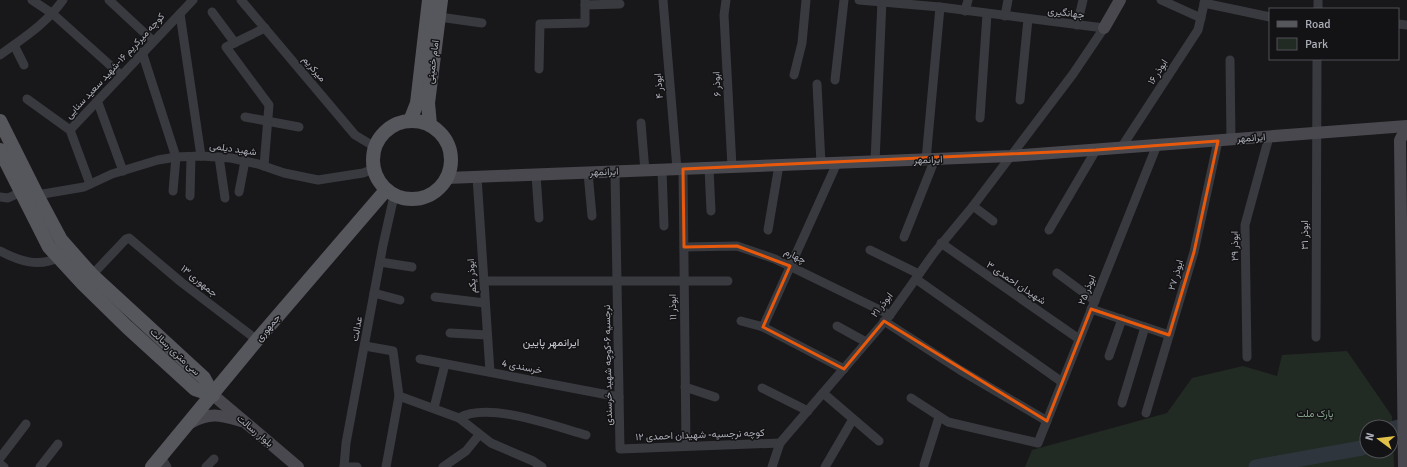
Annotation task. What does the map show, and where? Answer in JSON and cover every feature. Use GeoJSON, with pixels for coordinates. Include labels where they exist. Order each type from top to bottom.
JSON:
{"type":"FeatureCollection","features":[{"type":"Feature","properties":{"kind":"main road","name":"امام خمینی"},"geometry":{"type":"LineString","coordinates":[[410,121],[417,103],[429,0]]}},
{"type":"Feature","properties":{"kind":"main road","name":"امام خمینی"},"geometry":{"type":"LineString","coordinates":[[430,125],[428,103],[441,0]]}},
{"type":"Feature","properties":{"kind":"main road"},"geometry":{"type":"LineString","coordinates":[[1104,28],[1120,0]]}},
{"type":"Feature","properties":{"kind":"main road","name":"سی متری رسالت"},"geometry":{"type":"LineString","coordinates":[[0,121],[61,240],[92,275],[204,378],[213,395]]}},
{"type":"Feature","properties":{"kind":"main road"},"geometry":{"type":"LineString","coordinates":[[410,121],[430,125],[442,135],[450,148],[451,163],[447,178],[434,194],[424,198],[404,199],[390,193],[379,182],[374,169],[372,162],[375,147],[383,134],[391,127],[410,121]]}},
{"type":"Feature","properties":{"kind":"main road"},"geometry":{"type":"LineString","coordinates":[[1404,467],[1400,140],[1407,127]]}},
{"type":"Feature","properties":{"kind":"main road","name":"ایرانمهر"},"geometry":{"type":"LineString","coordinates":[[447,178],[1011,156],[1407,127]]}},
{"type":"Feature","properties":{"kind":"main road","name":"سی متری رسالت"},"geometry":{"type":"LineString","coordinates":[[0,150],[49,247],[127,327],[195,389],[213,395]]}},
{"type":"Feature","properties":{"kind":"main road","name":"جمهوری"},"geometry":{"type":"LineString","coordinates":[[160,463],[189,423],[257,340],[390,193]]}},
{"type":"Feature","properties":{"kind":"main road","name":"بلوار رسالت"},"geometry":{"type":"LineString","coordinates":[[213,395],[295,466]]}},
{"type":"Feature","properties":{"kind":"main road"},"geometry":{"type":"LineString","coordinates":[[189,423],[202,416],[212,415],[245,422]]}},
{"type":"Feature","properties":{"kind":"street"},"geometry":{"type":"LineString","coordinates":[[32,0],[53,14],[121,75]]}},
{"type":"Feature","properties":{"kind":"street"},"geometry":{"type":"LineString","coordinates":[[0,55],[38,28],[53,14],[63,0]]}},
{"type":"Feature","properties":{"kind":"street"},"geometry":{"type":"LineString","coordinates":[[109,0],[153,41]]}},
{"type":"Feature","properties":{"kind":"street","name":"کوچه میرکریم ۱۶-شهید سعید سنایی"},"geometry":{"type":"LineString","coordinates":[[70,130],[142,52],[193,0]]}},
{"type":"Feature","properties":{"kind":"street","name":"میرکریم"},"geometry":{"type":"LineString","coordinates":[[241,0],[355,135],[375,147]]}},
{"type":"Feature","properties":{"kind":"street","name":"ابوذر ۴"},"geometry":{"type":"LineString","coordinates":[[663,0],[680,169]]}},
{"type":"Feature","properties":{"kind":"street","name":"ابوذر ۶"},"geometry":{"type":"LineString","coordinates":[[726,0],[724,15],[732,167]]}},
{"type":"Feature","properties":{"kind":"street"},"geometry":{"type":"LineString","coordinates":[[794,75],[802,43],[806,0]]}},
{"type":"Feature","properties":{"kind":"street"},"geometry":{"type":"LineString","coordinates":[[835,80],[844,0]]}},
{"type":"Feature","properties":{"kind":"street","name":"جهانگیری"},"geometry":{"type":"LineString","coordinates":[[859,0],[940,7],[1104,28]]}},
{"type":"Feature","properties":{"kind":"street"},"geometry":{"type":"LineString","coordinates":[[965,11],[968,0]]}},
{"type":"Feature","properties":{"kind":"street"},"geometry":{"type":"LineString","coordinates":[[1005,16],[1008,0]]}},
{"type":"Feature","properties":{"kind":"street"},"geometry":{"type":"LineString","coordinates":[[1077,25],[1083,0]]}},
{"type":"Feature","properties":{"kind":"street"},"geometry":{"type":"LineString","coordinates":[[1161,0],[1201,18]]}},
{"type":"Feature","properties":{"kind":"street"},"geometry":{"type":"LineString","coordinates":[[875,162],[881,1]]}},
{"type":"Feature","properties":{"kind":"street"},"geometry":{"type":"LineString","coordinates":[[1204,2],[1269,17]]}},
{"type":"Feature","properties":{"kind":"street","name":"۱۶ ابوذر"},"geometry":{"type":"LineString","coordinates":[[1121,148],[1198,30],[1204,2]]}},
{"type":"Feature","properties":{"kind":"street"},"geometry":{"type":"LineString","coordinates":[[539,69],[540,24],[584,23],[585,3],[620,4]]}},
{"type":"Feature","properties":{"kind":"street"},"geometry":{"type":"LineString","coordinates":[[904,237],[930,160],[940,7]]}},
{"type":"Feature","properties":{"kind":"street"},"geometry":{"type":"LineString","coordinates":[[212,12],[230,45],[269,105],[264,166]]}},
{"type":"Feature","properties":{"kind":"street"},"geometry":{"type":"LineString","coordinates":[[180,14],[201,156]]}},
{"type":"Feature","properties":{"kind":"street"},"geometry":{"type":"LineString","coordinates":[[980,118],[987,14]]}},
{"type":"Feature","properties":{"kind":"street"},"geometry":{"type":"LineString","coordinates":[[439,17],[482,23]]}},
{"type":"Feature","properties":{"kind":"street"},"geometry":{"type":"LineString","coordinates":[[1020,100],[1028,19]]}},
{"type":"Feature","properties":{"kind":"street"},"geometry":{"type":"LineString","coordinates":[[230,45],[265,28]]}},
{"type":"Feature","properties":{"kind":"street","name":"۲۱ ابوذر"},"geometry":{"type":"LineString","coordinates":[[772,467],[780,443],[887,318],[941,243],[973,206],[1073,74],[1104,28]]}},
{"type":"Feature","properties":{"kind":"street"},"geometry":{"type":"LineString","coordinates":[[14,45],[24,65]]}},
{"type":"Feature","properties":{"kind":"street"},"geometry":{"type":"LineString","coordinates":[[142,52],[176,157],[173,191]]}},
{"type":"Feature","properties":{"kind":"street"},"geometry":{"type":"LineString","coordinates":[[1230,60],[1231,140]]}},
{"type":"Feature","properties":{"kind":"street","name":"ابوذر ۳۱"},"geometry":{"type":"LineString","coordinates":[[1316,337],[1317,60]]}},
{"type":"Feature","properties":{"kind":"street"},"geometry":{"type":"LineString","coordinates":[[817,84],[821,164]]}},
{"type":"Feature","properties":{"kind":"street"},"geometry":{"type":"LineString","coordinates":[[27,99],[70,130],[90,184]]}},
{"type":"Feature","properties":{"kind":"street"},"geometry":{"type":"LineString","coordinates":[[97,100],[123,171]]}},
{"type":"Feature","properties":{"kind":"street"},"geometry":{"type":"LineString","coordinates":[[245,117],[299,127]]}},
{"type":"Feature","properties":{"kind":"street"},"geometry":{"type":"LineString","coordinates":[[641,123],[645,171]]}},
{"type":"Feature","properties":{"kind":"street","name":"ابوذر ۲۹"},"geometry":{"type":"LineString","coordinates":[[1247,357],[1245,225],[1269,137]]}},
{"type":"Feature","properties":{"kind":"street","name":"ابوذر ۲۷"},"geometry":{"type":"LineString","coordinates":[[1146,413],[1194,252],[1218,141]]}},
{"type":"Feature","properties":{"kind":"street","name":"ابوذر ۲۵"},"geometry":{"type":"LineString","coordinates":[[939,417],[948,422],[1038,443],[1157,145]]}},
{"type":"Feature","properties":{"kind":"street"},"geometry":{"type":"LineString","coordinates":[[1049,230],[1096,150]]}},
{"type":"Feature","properties":{"kind":"street","name":"شهید دیلمی"},"geometry":{"type":"LineString","coordinates":[[37,195],[84,187],[123,171],[158,160],[176,157],[219,157],[245,161],[284,173],[318,180],[363,173],[374,169]]}},
{"type":"Feature","properties":{"kind":"street"},"geometry":{"type":"LineString","coordinates":[[190,196],[191,157]]}},
{"type":"Feature","properties":{"kind":"street"},"geometry":{"type":"LineString","coordinates":[[219,157],[225,198]]}},
{"type":"Feature","properties":{"kind":"street"},"geometry":{"type":"LineString","coordinates":[[239,192],[245,161]]}},
{"type":"Feature","properties":{"kind":"street"},"geometry":{"type":"LineString","coordinates":[[763,327],[837,163]]}},
{"type":"Feature","properties":{"kind":"street"},"geometry":{"type":"LineString","coordinates":[[768,230],[779,165]]}},
{"type":"Feature","properties":{"kind":"street"},"geometry":{"type":"LineString","coordinates":[[709,168],[711,211]]}},
{"type":"Feature","properties":{"kind":"street","name":"ابوذر ۱۱"},"geometry":{"type":"LineString","coordinates":[[680,169],[684,247],[686,446]]}},
{"type":"Feature","properties":{"kind":"street"},"geometry":{"type":"LineString","coordinates":[[662,170],[664,226]]}},
{"type":"Feature","properties":{"kind":"street","name":"نرجسیه ۶-کوچه شهید خرسندی"},"geometry":{"type":"LineString","coordinates":[[616,172],[620,449]]}},
{"type":"Feature","properties":{"kind":"street"},"geometry":{"type":"LineString","coordinates":[[588,173],[592,216]]}},
{"type":"Feature","properties":{"kind":"street"},"geometry":{"type":"LineString","coordinates":[[536,175],[539,218]]}},
{"type":"Feature","properties":{"kind":"street","name":"ابوذر یکم"},"geometry":{"type":"LineString","coordinates":[[477,177],[490,372]]}},
{"type":"Feature","properties":{"kind":"street"},"geometry":{"type":"LineString","coordinates":[[0,197],[8,198],[21,192]]}},
{"type":"Feature","properties":{"kind":"street","name":"عدالت"},"geometry":{"type":"LineString","coordinates":[[344,467],[346,443],[380,262],[390,193]]}},
{"type":"Feature","properties":{"kind":"street"},"geometry":{"type":"LineString","coordinates":[[973,206],[993,222]]}},
{"type":"Feature","properties":{"kind":"street","name":"۱۳ جمهوری"},"geometry":{"type":"LineString","coordinates":[[92,275],[126,240],[130,238],[181,282],[257,340]]}},
{"type":"Feature","properties":{"kind":"street","name":"شهیدان احمدی ۳"},"geometry":{"type":"LineString","coordinates":[[941,243],[1079,339]]}},
{"type":"Feature","properties":{"kind":"street","name":"چهارم"},"geometry":{"type":"LineString","coordinates":[[684,247],[737,246],[776,259],[887,318],[960,370],[1047,420]]}},
{"type":"Feature","properties":{"kind":"street"},"geometry":{"type":"LineString","coordinates":[[870,250],[917,276],[959,310],[1062,382]]}},
{"type":"Feature","properties":{"kind":"street"},"geometry":{"type":"LineString","coordinates":[[0,251],[34,264],[49,263],[59,258]]}},
{"type":"Feature","properties":{"kind":"street"},"geometry":{"type":"LineString","coordinates":[[380,262],[412,267]]}},
{"type":"Feature","properties":{"kind":"street"},"geometry":{"type":"LineString","coordinates":[[1057,273],[1093,305],[1122,319],[1169,335]]}},
{"type":"Feature","properties":{"kind":"street"},"geometry":{"type":"LineString","coordinates":[[484,281],[728,281]]}},
{"type":"Feature","properties":{"kind":"street"},"geometry":{"type":"LineString","coordinates":[[374,293],[400,300]]}},
{"type":"Feature","properties":{"kind":"street"},"geometry":{"type":"LineString","coordinates":[[435,297],[485,303]]}},
{"type":"Feature","properties":{"kind":"street"},"geometry":{"type":"LineString","coordinates":[[1109,356],[1122,319]]}},
{"type":"Feature","properties":{"kind":"street"},"geometry":{"type":"LineString","coordinates":[[741,321],[763,327],[844,369]]}},
{"type":"Feature","properties":{"kind":"street"},"geometry":{"type":"LineString","coordinates":[[837,326],[866,342]]}},
{"type":"Feature","properties":{"kind":"street"},"geometry":{"type":"LineString","coordinates":[[1122,403],[1146,327]]}},
{"type":"Feature","properties":{"kind":"street"},"geometry":{"type":"LineString","coordinates":[[450,333],[487,336]]}},
{"type":"Feature","properties":{"kind":"street"},"geometry":{"type":"LineString","coordinates":[[365,346],[393,351],[399,396],[386,467]]}},
{"type":"Feature","properties":{"kind":"street","name":"خرسندی 4"},"geometry":{"type":"LineString","coordinates":[[420,359],[619,398]]}},
{"type":"Feature","properties":{"kind":"street"},"geometry":{"type":"LineString","coordinates":[[434,408],[445,364]]}},
{"type":"Feature","properties":{"kind":"street"},"geometry":{"type":"LineString","coordinates":[[685,387],[715,397]]}},
{"type":"Feature","properties":{"kind":"street"},"geometry":{"type":"LineString","coordinates":[[762,388],[808,412]]}},
{"type":"Feature","properties":{"kind":"street"},"geometry":{"type":"LineString","coordinates":[[823,393],[879,441]]}},
{"type":"Feature","properties":{"kind":"street"},"geometry":{"type":"LineString","coordinates":[[399,396],[459,418],[491,443],[533,461],[542,467]]}},
{"type":"Feature","properties":{"kind":"street"},"geometry":{"type":"LineString","coordinates":[[911,398],[939,417],[924,465]]}},
{"type":"Feature","properties":{"kind":"street"},"geometry":{"type":"LineString","coordinates":[[459,418],[466,414],[481,411],[505,413],[586,435]]}},
{"type":"Feature","properties":{"kind":"street"},"geometry":{"type":"LineString","coordinates":[[825,467],[854,419]]}},
{"type":"Feature","properties":{"kind":"street"},"geometry":{"type":"LineString","coordinates":[[0,458],[26,424]]}},
{"type":"Feature","properties":{"kind":"street"},"geometry":{"type":"LineString","coordinates":[[443,467],[466,451],[479,435]]}},
{"type":"Feature","properties":{"kind":"street","name":"کوچه نرجسیه- شهیدان احمدی ۱۲"},"geometry":{"type":"LineString","coordinates":[[620,449],[780,443]]}},
{"type":"Feature","properties":{"kind":"street"},"geometry":{"type":"LineString","coordinates":[[40,467],[58,444]]}},
{"type":"Feature","properties":{"kind":"street"},"geometry":{"type":"LineString","coordinates":[[206,467],[214,459]]}},
{"type":"Feature","properties":{"kind":"street"},"geometry":{"type":"LineString","coordinates":[[0,464],[4,467]]}},
{"type":"Feature","properties":{"kind":"street"},"geometry":{"type":"LineString","coordinates":[[344,467],[357,467]]}},
{"type":"Feature","properties":{"kind":"highlighted area"},"geometry":{"type":"Polygon","coordinates":[[[1218,141],[1194,252],[1169,335],[1091,309],[1047,421],[884,321],[844,369],[763,327],[790,266],[737,246],[684,247],[683,169],[1096,150],[1218,141]]]}},
{"type":"Feature","properties":{"kind":"green space","name":"پارک ملت"},"geometry":{"type":"Polygon","coordinates":[[[1347,351],[1392,416],[1392,419],[1359,419],[1359,459],[1394,459],[1394,467],[1025,467],[1032,450],[1167,413],[1192,378],[1243,366],[1277,376],[1282,355],[1347,351]]]}},
{"type":"Feature","properties":{"kind":"waterway"},"geometry":{"type":"LineString","coordinates":[[1399,427],[1407,425]]}},
{"type":"Feature","properties":{"kind":"waterway"},"geometry":{"type":"LineString","coordinates":[[1256,467],[1359,449]]}},
{"type":"Feature","properties":{"kind":"district","name":"ایرانمهر پایین"},"geometry":{"type":"Point","coordinates":[551,342]}}]}
